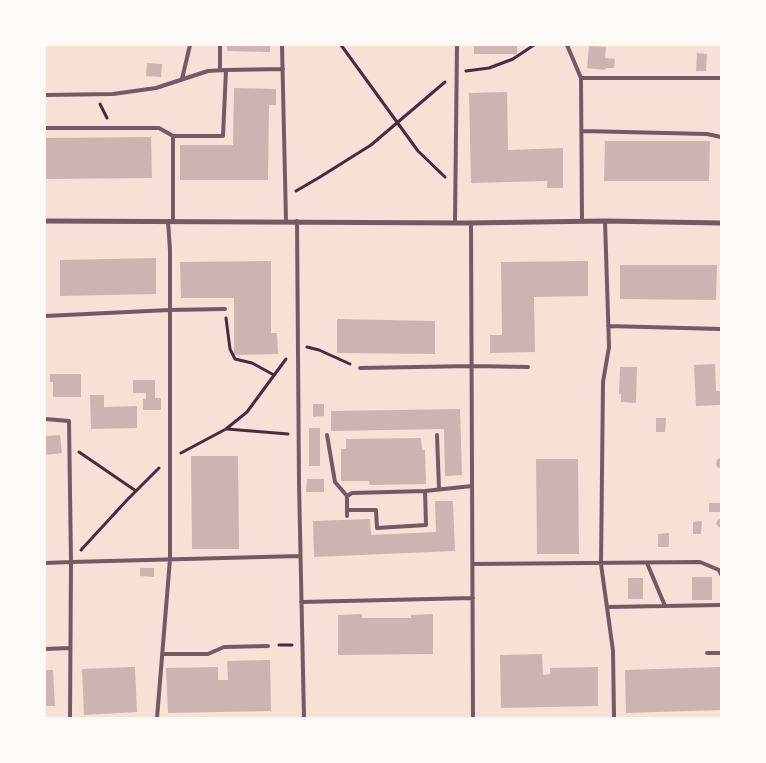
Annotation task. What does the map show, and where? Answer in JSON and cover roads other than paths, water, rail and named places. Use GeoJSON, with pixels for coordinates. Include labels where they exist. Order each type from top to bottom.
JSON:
{"type":"FeatureCollection","features":[{"type":"Feature","properties":{"kind":"street"},"geometry":{"type":"LineString","coordinates":[[45,221],[455,223],[605,221],[721,223]]}},
{"type":"Feature","properties":{"kind":"lane"},"geometry":{"type":"LineString","coordinates":[[182,79],[190,45]]}},
{"type":"Feature","properties":{"kind":"lane"},"geometry":{"type":"LineString","coordinates":[[220,45],[220,70]]}},
{"type":"Feature","properties":{"kind":"lane"},"geometry":{"type":"LineString","coordinates":[[282,45],[286,221]]}},
{"type":"Feature","properties":{"kind":"lane"},"geometry":{"type":"LineString","coordinates":[[455,223],[457,45]]}},
{"type":"Feature","properties":{"kind":"lane"},"geometry":{"type":"LineString","coordinates":[[567,45],[581,78],[582,221]]}},
{"type":"Feature","properties":{"kind":"lane"},"geometry":{"type":"LineString","coordinates":[[45,95],[113,94],[156,88],[208,71],[283,68]]}},
{"type":"Feature","properties":{"kind":"lane"},"geometry":{"type":"LineString","coordinates":[[45,128],[159,128],[173,136],[223,136],[226,70]]}},
{"type":"Feature","properties":{"kind":"lane"},"geometry":{"type":"LineString","coordinates":[[581,78],[721,78]]}},
{"type":"Feature","properties":{"kind":"lane"},"geometry":{"type":"LineString","coordinates":[[582,131],[707,134],[721,137]]}},
{"type":"Feature","properties":{"kind":"lane"},"geometry":{"type":"LineString","coordinates":[[157,718],[170,559],[169,310],[173,136]]}},
{"type":"Feature","properties":{"kind":"lane"},"geometry":{"type":"LineString","coordinates":[[297,221],[300,556],[304,718]]}},
{"type":"Feature","properties":{"kind":"lane"},"geometry":{"type":"LineString","coordinates":[[605,221],[609,348],[603,382],[601,564],[614,651],[614,718]]}},
{"type":"Feature","properties":{"kind":"lane"},"geometry":{"type":"LineString","coordinates":[[471,223],[473,718]]}},
{"type":"Feature","properties":{"kind":"lane"},"geometry":{"type":"LineString","coordinates":[[45,316],[169,310],[225,310]]}},
{"type":"Feature","properties":{"kind":"lane"},"geometry":{"type":"LineString","coordinates":[[608,326],[721,328]]}},
{"type":"Feature","properties":{"kind":"lane"},"geometry":{"type":"LineString","coordinates":[[360,368],[528,367]]}},
{"type":"Feature","properties":{"kind":"lane"},"geometry":{"type":"LineString","coordinates":[[45,419],[69,421],[71,562],[70,718]]}},
{"type":"Feature","properties":{"kind":"lane"},"geometry":{"type":"LineString","coordinates":[[327,434],[335,482],[347,496],[347,516]]}},
{"type":"Feature","properties":{"kind":"lane"},"geometry":{"type":"LineString","coordinates":[[437,435],[439,489]]}},
{"type":"Feature","properties":{"kind":"lane"},"geometry":{"type":"LineString","coordinates":[[347,496],[352,493],[425,491],[472,486]]}},
{"type":"Feature","properties":{"kind":"lane"},"geometry":{"type":"LineString","coordinates":[[347,510],[376,510],[377,528],[426,525],[425,491]]}},
{"type":"Feature","properties":{"kind":"lane"},"geometry":{"type":"LineString","coordinates":[[45,563],[300,556]]}},
{"type":"Feature","properties":{"kind":"lane"},"geometry":{"type":"LineString","coordinates":[[473,564],[700,562],[719,570],[721,574]]}},
{"type":"Feature","properties":{"kind":"lane"},"geometry":{"type":"LineString","coordinates":[[647,563],[665,606]]}},
{"type":"Feature","properties":{"kind":"lane"},"geometry":{"type":"LineString","coordinates":[[302,602],[473,598]]}},
{"type":"Feature","properties":{"kind":"lane"},"geometry":{"type":"LineString","coordinates":[[607,607],[721,605]]}},
{"type":"Feature","properties":{"kind":"lane"},"geometry":{"type":"LineString","coordinates":[[162,654],[208,654],[224,647],[268,646]]}},
{"type":"Feature","properties":{"kind":"lane"},"geometry":{"type":"LineString","coordinates":[[45,649],[70,648]]}},
{"type":"Feature","properties":{"kind":"lane"},"geometry":{"type":"LineString","coordinates":[[707,653],[721,653]]}}]}
